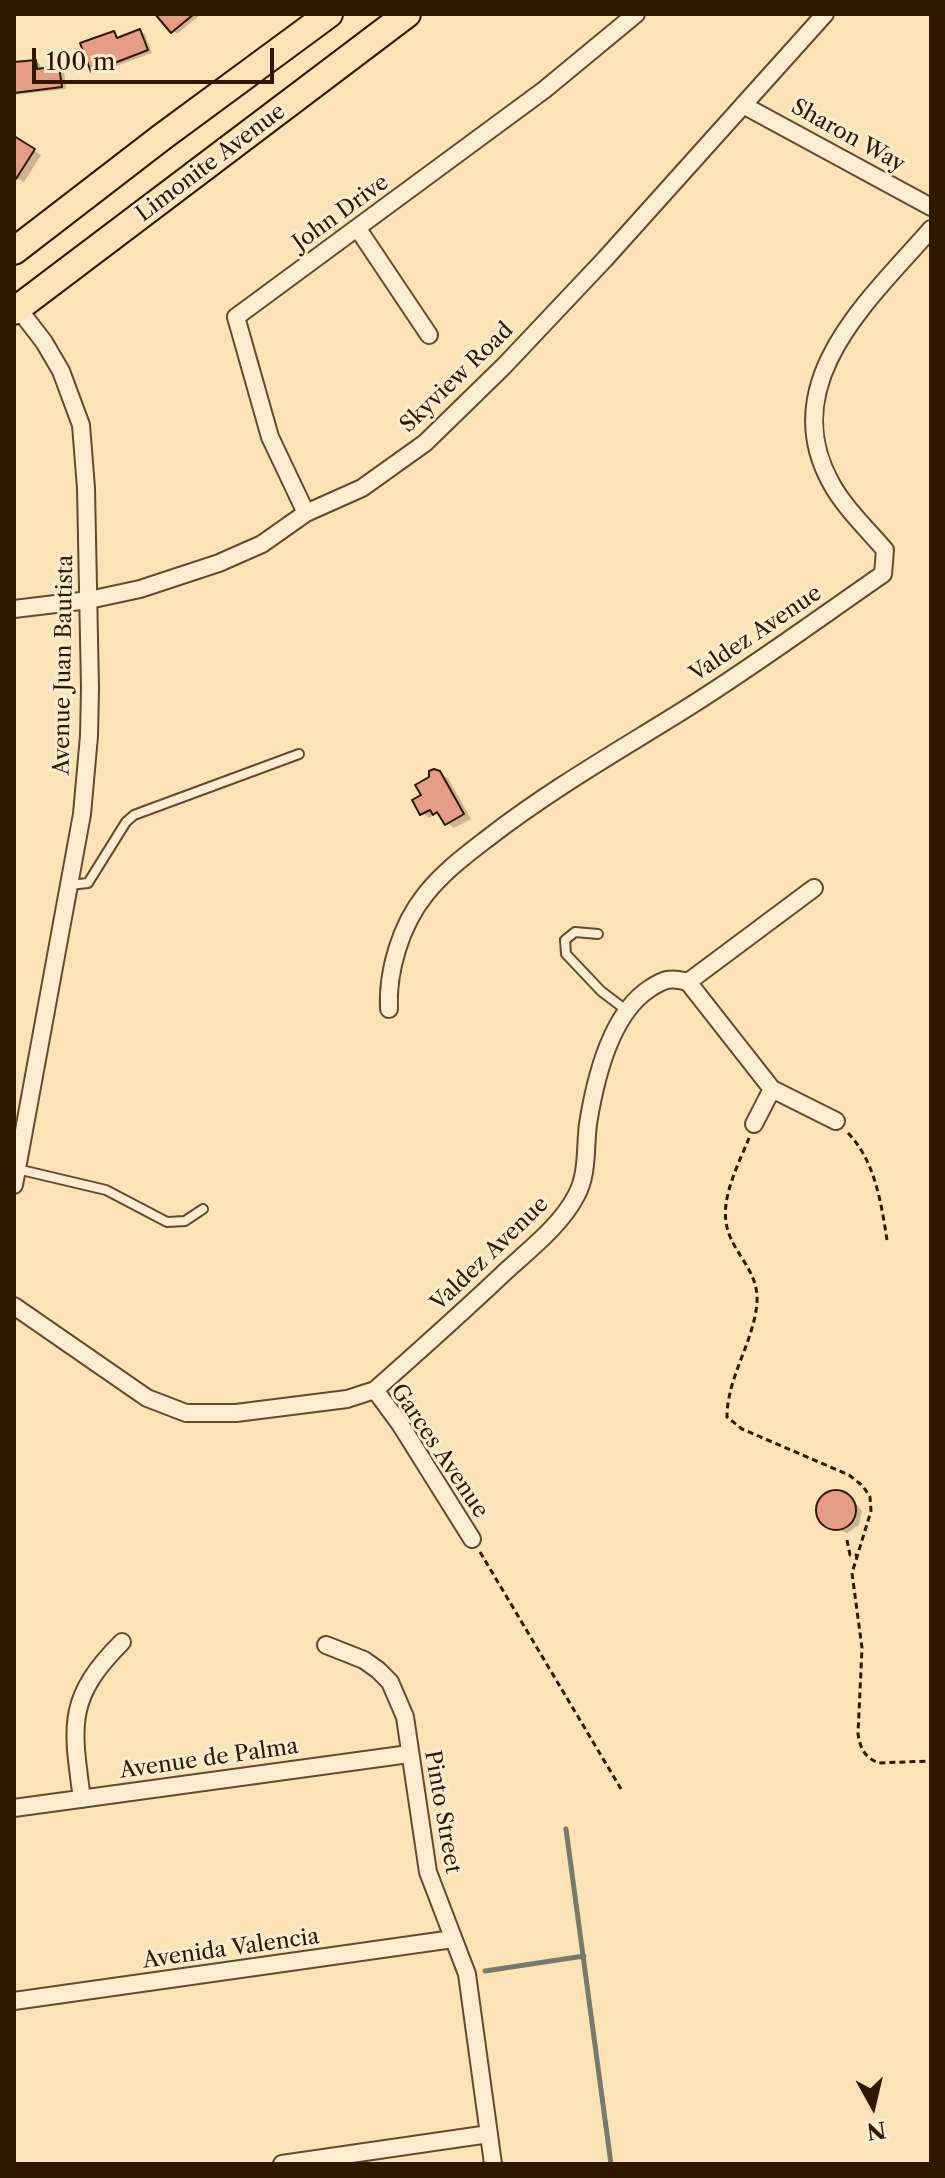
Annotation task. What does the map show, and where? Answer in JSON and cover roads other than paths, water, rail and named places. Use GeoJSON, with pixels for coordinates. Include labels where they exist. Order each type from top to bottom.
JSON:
{"type":"FeatureCollection","features":[{"type":"Feature","properties":{"kind":"main road"},"geometry":{"type":"LineString","coordinates":[[14,251],[329,14]]}},
{"type":"Feature","properties":{"kind":"main road","name":"Limonite Avenue"},"geometry":{"type":"LineString","coordinates":[[15,307],[407,14]]}},
{"type":"Feature","properties":{"kind":"street","name":"John Drive"},"geometry":{"type":"LineString","coordinates":[[306,513],[270,437],[236,317],[544,90],[636,14]]}},
{"type":"Feature","properties":{"kind":"street","name":"Skyview Road"},"geometry":{"type":"LineString","coordinates":[[14,609],[89,600],[140,589],[219,563],[262,544],[306,513],[362,488],[425,443],[504,366],[605,259],[825,14]]}},
{"type":"Feature","properties":{"kind":"street","name":"Sharon Way"},"geometry":{"type":"LineString","coordinates":[[743,105],[931,207]]}},
{"type":"Feature","properties":{"kind":"street"},"geometry":{"type":"LineString","coordinates":[[358,229],[429,335]]}},
{"type":"Feature","properties":{"kind":"street","name":"Valdez Avenue"},"geometry":{"type":"LineString","coordinates":[[389,1009],[388,989],[395,957],[407,926],[424,896],[455,864],[524,810],[695,703],[883,574],[885,550],[832,485],[817,452],[813,413],[821,373],[850,323],[931,229]]}},
{"type":"Feature","properties":{"kind":"street","name":"Avenue Juan Bautista"},"geometry":{"type":"LineString","coordinates":[[15,307],[44,342],[61,371],[81,425],[89,600],[89,736],[82,814],[15,1177]]}},
{"type":"Feature","properties":{"kind":"street"},"geometry":{"type":"LineString","coordinates":[[688,982],[814,888]]}},
{"type":"Feature","properties":{"kind":"street"},"geometry":{"type":"LineString","coordinates":[[626,1010],[638,997],[665,979],[672,977],[688,982],[772,1089],[836,1121]]}},
{"type":"Feature","properties":{"kind":"street","name":"Valdez Avenue"},"geometry":{"type":"LineString","coordinates":[[375,1390],[533,1247],[577,1195],[583,1176],[588,1123],[613,1034],[626,1010]]}},
{"type":"Feature","properties":{"kind":"street"},"geometry":{"type":"LineString","coordinates":[[754,1124],[772,1089]]}},
{"type":"Feature","properties":{"kind":"street","name":"Garces Avenue"},"geometry":{"type":"LineString","coordinates":[[14,1306],[147,1398],[186,1413],[236,1413],[347,1399],[375,1390],[400,1424],[472,1539]]}},
{"type":"Feature","properties":{"kind":"street"},"geometry":{"type":"LineString","coordinates":[[82,1799],[75,1747],[78,1706],[84,1688],[97,1667],[122,1642]]}},
{"type":"Feature","properties":{"kind":"street","name":"Pinto Street"},"geometry":{"type":"LineString","coordinates":[[326,1645],[364,1660],[390,1682],[405,1717],[428,1872],[467,1974],[493,2164]]}},
{"type":"Feature","properties":{"kind":"street","name":"Avenue de Palma"},"geometry":{"type":"LineString","coordinates":[[14,1808],[409,1754]]}},
{"type":"Feature","properties":{"kind":"street","name":"Avenida Valencia"},"geometry":{"type":"LineString","coordinates":[[14,2001],[453,1939]]}},
{"type":"Feature","properties":{"kind":"street"},"geometry":{"type":"LineString","coordinates":[[282,2164],[489,2134]]}},
{"type":"Feature","properties":{"kind":"lane"},"geometry":{"type":"LineString","coordinates":[[68,885],[88,883],[126,822],[134,815],[299,754]]}},
{"type":"Feature","properties":{"kind":"lane"},"geometry":{"type":"LineString","coordinates":[[598,934],[575,932],[564,943],[566,954],[601,991],[626,1010]]}},
{"type":"Feature","properties":{"kind":"lane"},"geometry":{"type":"LineString","coordinates":[[15,1177],[106,1190],[167,1222],[185,1221],[203,1209]]}},
{"type":"Feature","properties":{"kind":"waterway"},"geometry":{"type":"LineString","coordinates":[[566,1829],[611,2164]]}},
{"type":"Feature","properties":{"kind":"waterway"},"geometry":{"type":"LineString","coordinates":[[485,1971],[584,1956]]}}]}
